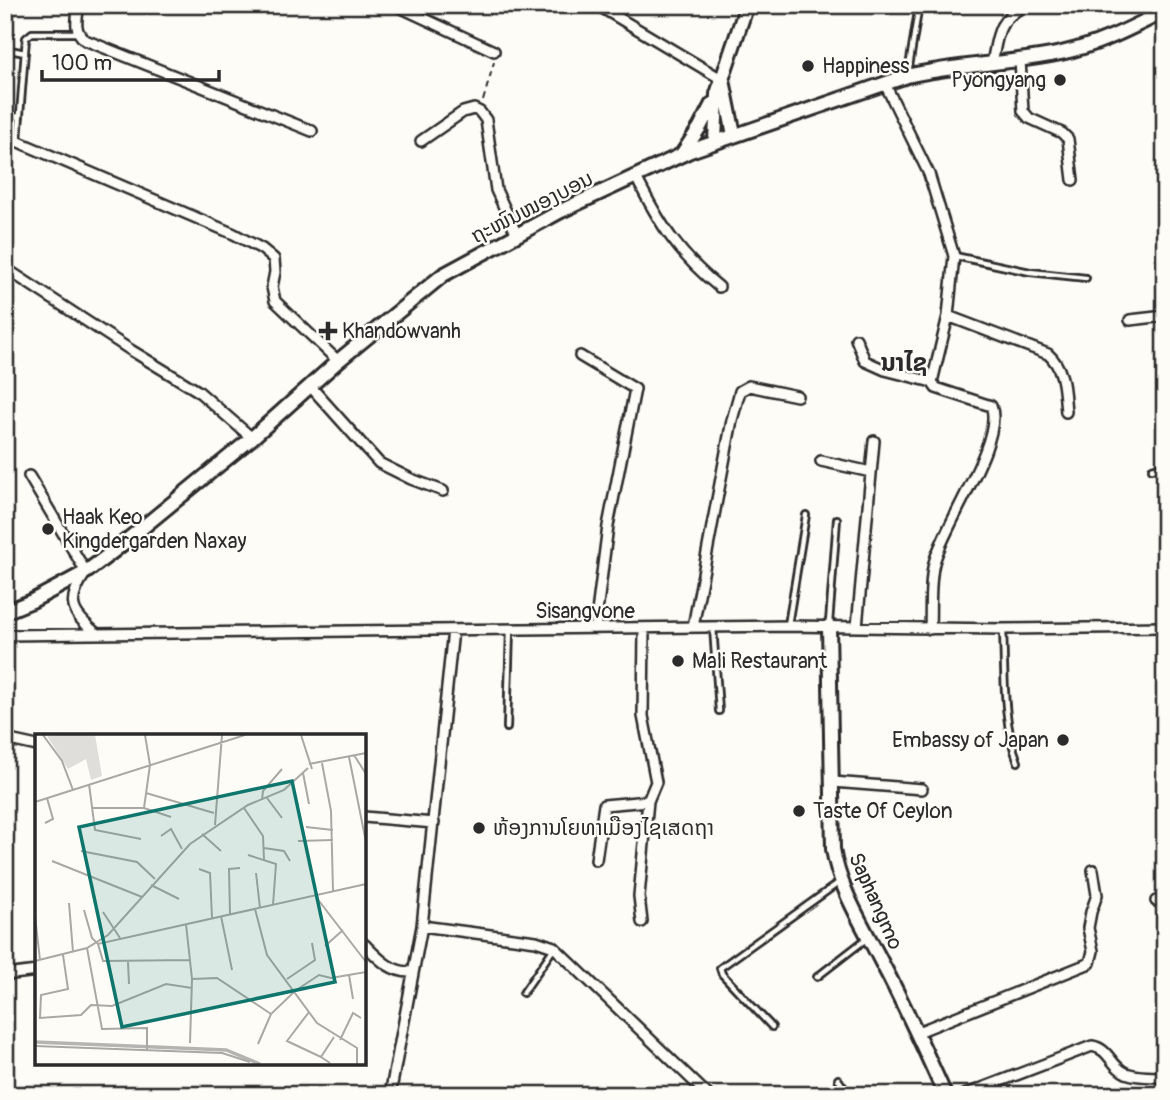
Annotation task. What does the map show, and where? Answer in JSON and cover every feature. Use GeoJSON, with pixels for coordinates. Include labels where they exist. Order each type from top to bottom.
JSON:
{"type":"FeatureCollection","features":[{"type":"Feature","properties":{"kind":"street"},"geometry":{"type":"LineString","coordinates":[[79,5],[76,24],[78,33],[85,40],[312,131]]}},
{"type":"Feature","properties":{"kind":"street"},"geometry":{"type":"LineString","coordinates":[[395,5],[494,51]]}},
{"type":"Feature","properties":{"kind":"street"},"geometry":{"type":"LineString","coordinates":[[597,5],[723,80],[734,135]]}},
{"type":"Feature","properties":{"kind":"street"},"geometry":{"type":"LineString","coordinates":[[681,156],[717,94],[747,5]]}},
{"type":"Feature","properties":{"kind":"street"},"geometry":{"type":"LineString","coordinates":[[992,64],[1002,23],[1007,16],[1025,5]]}},
{"type":"Feature","properties":{"kind":"street","name":"ຖະໜົນໜອງບອນ"},"geometry":{"type":"LineString","coordinates":[[5,612],[86,572],[115,550],[252,438],[338,361],[443,275],[561,211],[715,142],[907,76],[932,70],[1020,60],[1090,46],[1116,36],[1165,10]]}},
{"type":"Feature","properties":{"kind":"street"},"geometry":{"type":"LineString","coordinates":[[1020,60],[1023,111],[1029,118],[1062,133],[1068,139],[1073,180]]}},
{"type":"Feature","properties":{"kind":"street"},"geometry":{"type":"LineString","coordinates":[[886,84],[929,174],[954,256],[948,316],[932,382]]}},
{"type":"Feature","properties":{"kind":"street"},"geometry":{"type":"LineString","coordinates":[[715,142],[717,94]]}},
{"type":"Feature","properties":{"kind":"street"},"geometry":{"type":"LineString","coordinates":[[421,141],[463,112],[474,109],[480,112],[485,120],[496,190],[517,235]]}},
{"type":"Feature","properties":{"kind":"street"},"geometry":{"type":"LineString","coordinates":[[5,136],[234,234],[262,249],[274,259],[272,286],[275,301],[338,361]]}},
{"type":"Feature","properties":{"kind":"street"},"geometry":{"type":"LineString","coordinates":[[636,177],[659,222],[684,255],[719,287]]}},
{"type":"Feature","properties":{"kind":"street"},"geometry":{"type":"LineString","coordinates":[[5,268],[198,391],[252,438]]}},
{"type":"Feature","properties":{"kind":"street"},"geometry":{"type":"LineString","coordinates":[[948,316],[1048,354],[1054,359],[1062,375],[1066,412]]}},
{"type":"Feature","properties":{"kind":"street"},"geometry":{"type":"LineString","coordinates":[[1130,320],[1165,316]]}},
{"type":"Feature","properties":{"kind":"street"},"geometry":{"type":"LineString","coordinates":[[856,339],[865,361],[885,370],[932,382],[936,388],[991,406],[994,413],[975,479],[941,543],[934,565],[930,629]]}},
{"type":"Feature","properties":{"kind":"street"},"geometry":{"type":"LineString","coordinates":[[579,356],[635,389],[608,526],[595,628]]}},
{"type":"Feature","properties":{"kind":"street"},"geometry":{"type":"LineString","coordinates":[[692,627],[740,391],[749,386],[797,396]]}},
{"type":"Feature","properties":{"kind":"street"},"geometry":{"type":"LineString","coordinates":[[311,387],[379,463],[411,480],[443,491]]}},
{"type":"Feature","properties":{"kind":"street"},"geometry":{"type":"LineString","coordinates":[[857,627],[874,441]]}},
{"type":"Feature","properties":{"kind":"street"},"geometry":{"type":"LineString","coordinates":[[821,461],[871,472]]}},
{"type":"Feature","properties":{"kind":"street"},"geometry":{"type":"LineString","coordinates":[[29,476],[86,572],[73,598],[73,610],[81,621],[97,634]]}},
{"type":"Feature","properties":{"kind":"street","name":"Sisangvone"},"geometry":{"type":"LineString","coordinates":[[5,635],[829,625],[930,629],[1164,629]]}},
{"type":"Feature","properties":{"kind":"street","name":"Saphangmo"},"geometry":{"type":"LineString","coordinates":[[829,625],[833,849],[841,881],[918,1032],[944,1095]]}},
{"type":"Feature","properties":{"kind":"street"},"geometry":{"type":"LineString","coordinates":[[642,922],[639,896],[648,802],[656,782],[643,716],[644,629]]}},
{"type":"Feature","properties":{"kind":"street"},"geometry":{"type":"LineString","coordinates":[[390,1095],[422,926],[453,630]]}},
{"type":"Feature","properties":{"kind":"street"},"geometry":{"type":"LineString","coordinates":[[5,738],[35,746]]}},
{"type":"Feature","properties":{"kind":"street"},"geometry":{"type":"LineString","coordinates":[[833,782],[922,789]]}},
{"type":"Feature","properties":{"kind":"street"},"geometry":{"type":"LineString","coordinates":[[596,860],[604,805],[648,802]]}},
{"type":"Feature","properties":{"kind":"street"},"geometry":{"type":"LineString","coordinates":[[366,817],[434,823]]}},
{"type":"Feature","properties":{"kind":"street"},"geometry":{"type":"LineString","coordinates":[[918,1032],[1090,963],[1093,951],[1088,928],[1097,895],[1093,870]]}},
{"type":"Feature","properties":{"kind":"street"},"geometry":{"type":"LineString","coordinates":[[422,926],[536,941],[554,947],[708,1095]]}},
{"type":"Feature","properties":{"kind":"street"},"geometry":{"type":"LineString","coordinates":[[366,946],[386,965],[403,972],[412,972]]}},
{"type":"Feature","properties":{"kind":"street"},"geometry":{"type":"LineString","coordinates":[[5,975],[35,971]]}},
{"type":"Feature","properties":{"kind":"street"},"geometry":{"type":"LineString","coordinates":[[964,1095],[1092,1046],[1105,1050],[1115,1065],[1126,1073],[1165,1077]]}},
{"type":"Feature","properties":{"kind":"lane"},"geometry":{"type":"LineString","coordinates":[[907,76],[919,5]]}},
{"type":"Feature","properties":{"kind":"lane"},"geometry":{"type":"LineString","coordinates":[[18,141],[26,38],[32,33],[78,33]]}},
{"type":"Feature","properties":{"kind":"lane"},"geometry":{"type":"LineString","coordinates":[[5,50],[25,53]]}},
{"type":"Feature","properties":{"kind":"lane"},"geometry":{"type":"LineString","coordinates":[[5,115],[20,117]]}},
{"type":"Feature","properties":{"kind":"lane"},"geometry":{"type":"LineString","coordinates":[[954,256],[1030,272],[1086,278]]}},
{"type":"Feature","properties":{"kind":"lane"},"geometry":{"type":"LineString","coordinates":[[1152,469],[1165,465]]}},
{"type":"Feature","properties":{"kind":"lane"},"geometry":{"type":"LineString","coordinates":[[788,626],[806,515]]}},
{"type":"Feature","properties":{"kind":"lane"},"geometry":{"type":"LineString","coordinates":[[829,625],[837,519]]}},
{"type":"Feature","properties":{"kind":"lane"},"geometry":{"type":"LineString","coordinates":[[713,626],[719,711]]}},
{"type":"Feature","properties":{"kind":"lane"},"geometry":{"type":"LineString","coordinates":[[507,728],[510,629]]}},
{"type":"Feature","properties":{"kind":"lane"},"geometry":{"type":"LineString","coordinates":[[1003,629],[1007,713],[1012,748],[1018,762]]}},
{"type":"Feature","properties":{"kind":"lane"},"geometry":{"type":"LineString","coordinates":[[772,1027],[722,974],[720,968],[841,881]]}},
{"type":"Feature","properties":{"kind":"lane"},"geometry":{"type":"LineString","coordinates":[[817,977],[869,937]]}},
{"type":"Feature","properties":{"kind":"lane"},"geometry":{"type":"LineString","coordinates":[[523,993],[554,947]]}},
{"type":"Feature","properties":{"kind":"lane"},"geometry":{"type":"LineString","coordinates":[[838,1079],[849,1095]]}},
{"type":"Feature","properties":{"kind":"lane"},"geometry":{"type":"LineString","coordinates":[[274,1095],[295,1095]]}},
{"type":"Feature","properties":{"kind":"path"},"geometry":{"type":"LineString","coordinates":[[480,112],[494,51]]}},
{"type":"Feature","properties":{"kind":"place","name":"Happiness"},"geometry":{"type":"Point","coordinates":[808,66]}},
{"type":"Feature","properties":{"kind":"place","name":"Pyongyang"},"geometry":{"type":"Point","coordinates":[1060,80]}},
{"type":"Feature","properties":{"kind":"place","name":"Khandowvanh"},"geometry":{"type":"Point","coordinates":[328,331]}},
{"type":"Feature","properties":{"kind":"place","name":"Haak Keo Kingdergarden Naxay"},"geometry":{"type":"Point","coordinates":[48,529]}},
{"type":"Feature","properties":{"kind":"place","name":"Mali Restaurant"},"geometry":{"type":"Point","coordinates":[678,661]}},
{"type":"Feature","properties":{"kind":"place","name":"Embassy of Japan"},"geometry":{"type":"Point","coordinates":[1063,740]}},
{"type":"Feature","properties":{"kind":"place","name":"Taste Of Ceylon"},"geometry":{"type":"Point","coordinates":[799,811]}},
{"type":"Feature","properties":{"kind":"place","name":"ຫ້ອງການໂຍທາເມືອງໄຊເສດຖາ"},"geometry":{"type":"Point","coordinates":[479,828]}},
{"type":"Feature","properties":{"kind":"district","name":"ນາໄຊ"},"geometry":{"type":"Point","coordinates":[904,363]}}]}
